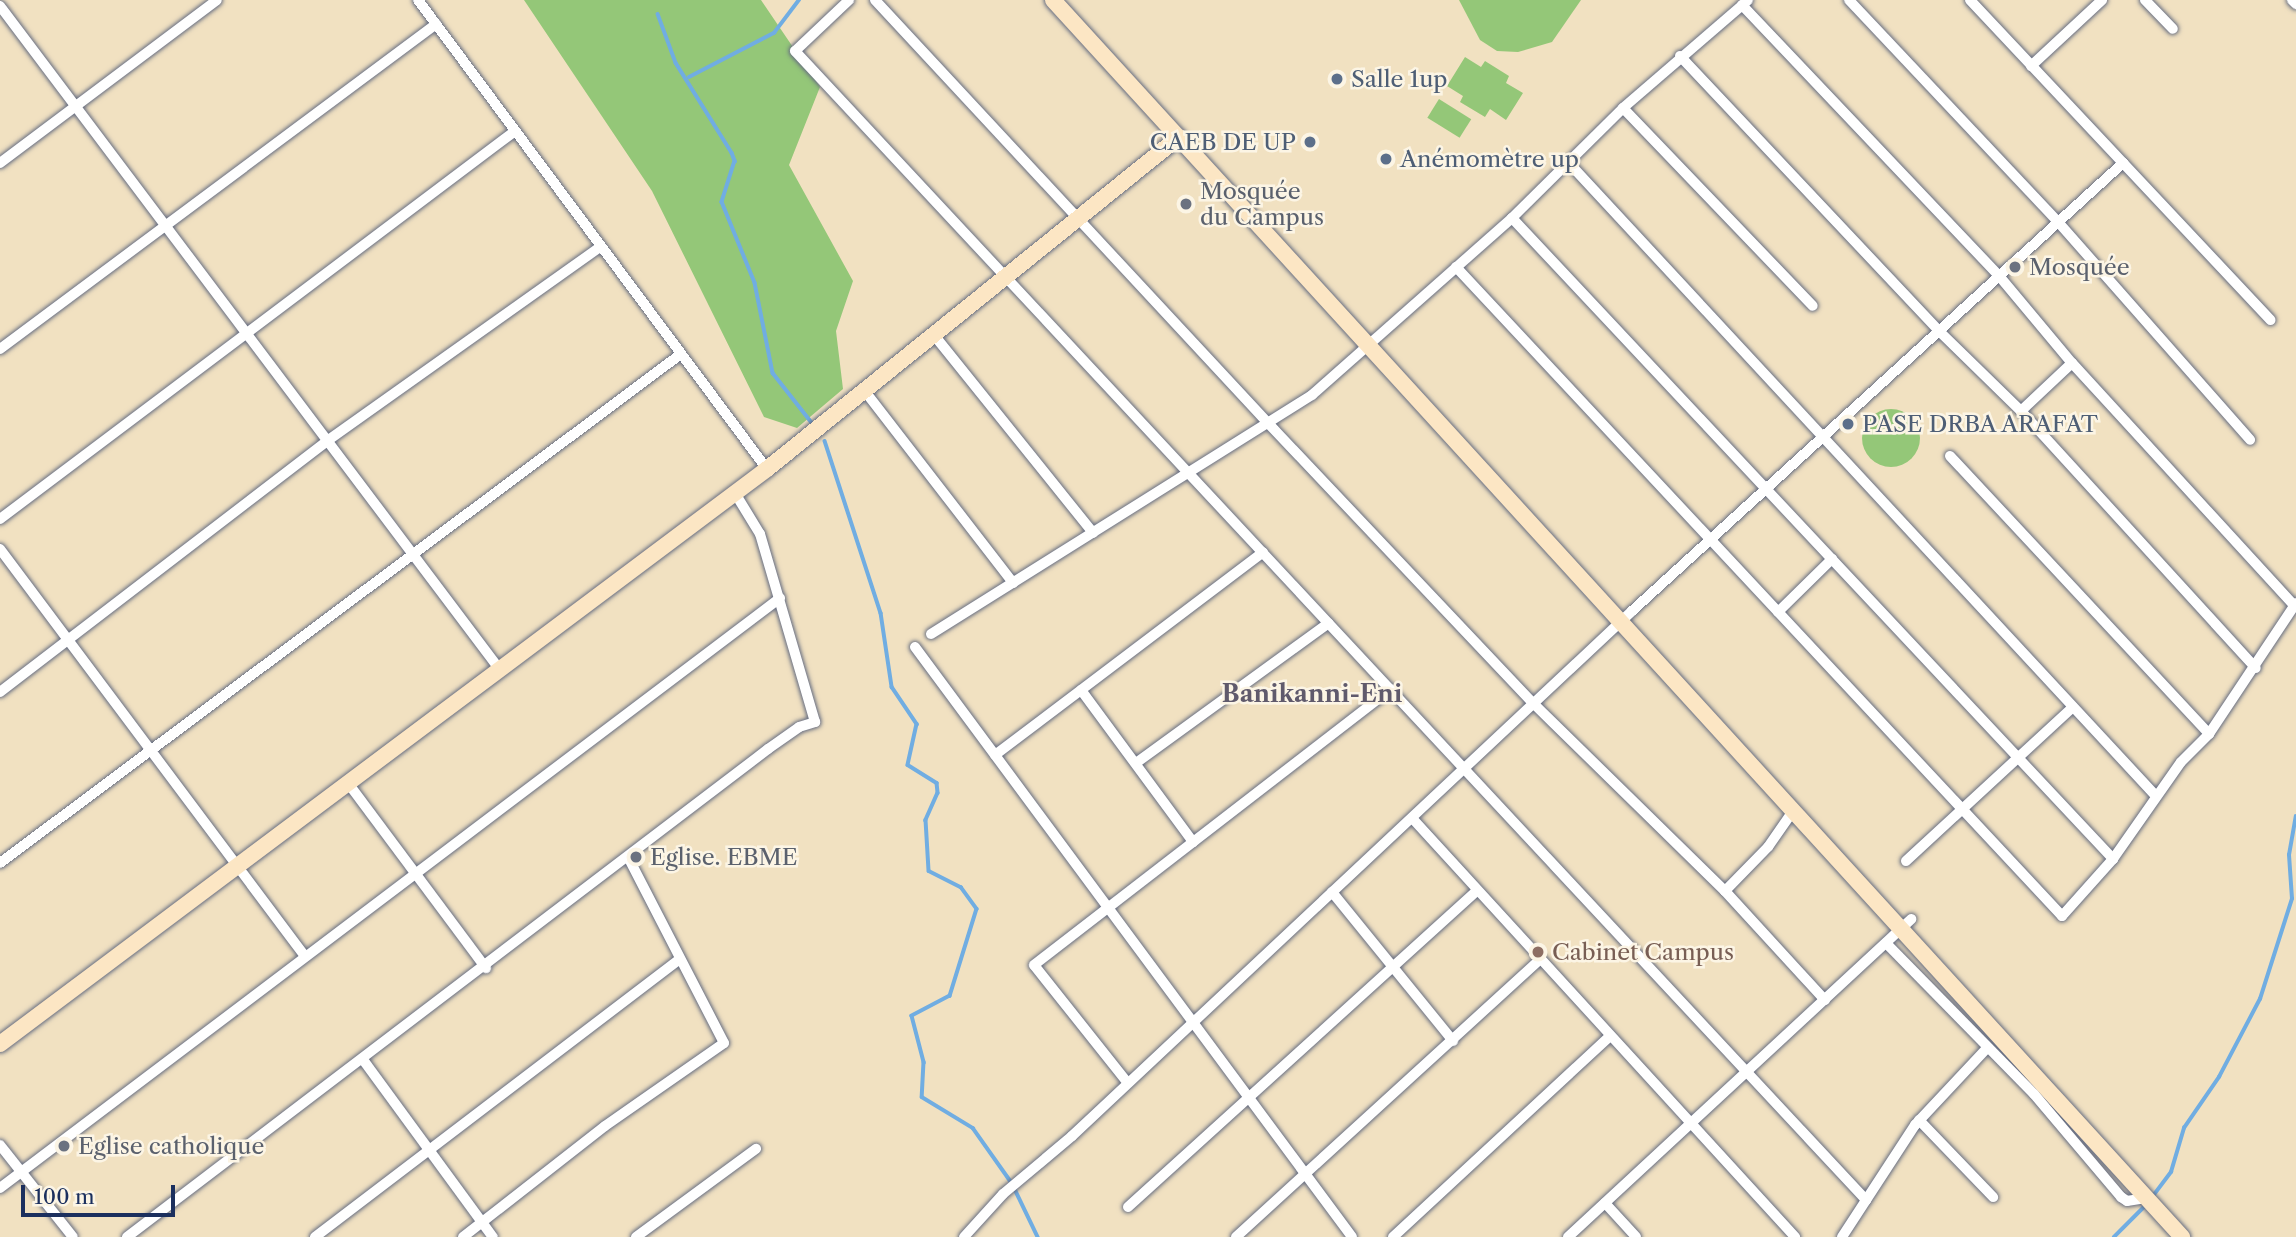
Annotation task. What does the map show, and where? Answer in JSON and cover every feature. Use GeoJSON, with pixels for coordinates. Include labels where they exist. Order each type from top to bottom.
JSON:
{"type":"FeatureCollection","features":[{"type":"Feature","properties":{"kind":"street"},"geometry":{"type":"LineString","coordinates":[[0,163],[217,0]]}},
{"type":"Feature","properties":{"kind":"street"},"geometry":{"type":"LineString","coordinates":[[418,0],[767,470]]}},
{"type":"Feature","properties":{"kind":"street"},"geometry":{"type":"LineString","coordinates":[[849,0],[795,51],[1866,1200]]}},
{"type":"Feature","properties":{"kind":"street"},"geometry":{"type":"LineString","coordinates":[[875,0],[1268,423],[1535,705],[1725,891],[1825,1000]]}},
{"type":"Feature","properties":{"kind":"street"},"geometry":{"type":"LineString","coordinates":[[1053,0],[1793,811],[1906,924],[2182,1237]]}},
{"type":"Feature","properties":{"kind":"street"},"geometry":{"type":"LineString","coordinates":[[1849,0],[2059,223],[2250,440]]}},
{"type":"Feature","properties":{"kind":"street"},"geometry":{"type":"LineString","coordinates":[[1970,0],[2270,320]]}},
{"type":"Feature","properties":{"kind":"street"},"geometry":{"type":"LineString","coordinates":[[2031,66],[2102,0]]}},
{"type":"Feature","properties":{"kind":"street"},"geometry":{"type":"LineString","coordinates":[[2145,0],[2173,29]]}},
{"type":"Feature","properties":{"kind":"street"},"geometry":{"type":"LineString","coordinates":[[2292,0],[2296,4]]}},
{"type":"Feature","properties":{"kind":"street"},"geometry":{"type":"LineString","coordinates":[[931,634],[1312,396],[1370,346],[1456,267],[1512,218],[1623,108],[1681,55],[1745,3],[2000,277],[2072,363],[2295,604],[2256,668],[2209,734],[2157,796],[2113,859],[2062,916],[1456,267]]}},
{"type":"Feature","properties":{"kind":"street"},"geometry":{"type":"LineString","coordinates":[[0,6],[500,670]]}},
{"type":"Feature","properties":{"kind":"street"},"geometry":{"type":"LineString","coordinates":[[0,349],[436,24]]}},
{"type":"Feature","properties":{"kind":"street"},"geometry":{"type":"LineString","coordinates":[[1681,55],[1939,331],[2021,411],[2256,668]]}},
{"type":"Feature","properties":{"kind":"street"},"geometry":{"type":"LineString","coordinates":[[1623,108],[1813,306]]}},
{"type":"Feature","properties":{"kind":"street"},"geometry":{"type":"LineString","coordinates":[[0,519],[515,131]]}},
{"type":"Feature","properties":{"kind":"street"},"geometry":{"type":"LineString","coordinates":[[0,1044],[767,470],[1179,137]]}},
{"type":"Feature","properties":{"kind":"street"},"geometry":{"type":"LineString","coordinates":[[1568,162],[2157,796]]}},
{"type":"Feature","properties":{"kind":"street"},"geometry":{"type":"LineString","coordinates":[[964,1237],[1003,1194],[1624,623],[1710,540],[2123,163]]}},
{"type":"Feature","properties":{"kind":"street"},"geometry":{"type":"LineString","coordinates":[[1512,218],[2113,859]]}},
{"type":"Feature","properties":{"kind":"street"},"geometry":{"type":"LineString","coordinates":[[0,692],[327,441],[601,246]]}},
{"type":"Feature","properties":{"kind":"street"},"geometry":{"type":"LineString","coordinates":[[933,335],[1093,533]]}},
{"type":"Feature","properties":{"kind":"street"},"geometry":{"type":"LineString","coordinates":[[0,863],[681,354]]}},
{"type":"Feature","properties":{"kind":"street"},"geometry":{"type":"LineString","coordinates":[[2021,411],[2072,363]]}},
{"type":"Feature","properties":{"kind":"street"},"geometry":{"type":"LineString","coordinates":[[864,390],[1013,583]]}},
{"type":"Feature","properties":{"kind":"street"},"geometry":{"type":"LineString","coordinates":[[1950,456],[2209,734]]}},
{"type":"Feature","properties":{"kind":"street"},"geometry":{"type":"LineString","coordinates":[[127,1237],[364,1061],[799,727],[815,722],[760,534],[735,494]]}},
{"type":"Feature","properties":{"kind":"street"},"geometry":{"type":"LineString","coordinates":[[0,549],[304,955]]}},
{"type":"Feature","properties":{"kind":"street"},"geometry":{"type":"LineString","coordinates":[[995,755],[1263,552]]}},
{"type":"Feature","properties":{"kind":"street"},"geometry":{"type":"LineString","coordinates":[[1778,612],[1832,559]]}},
{"type":"Feature","properties":{"kind":"street"},"geometry":{"type":"LineString","coordinates":[[0,1188],[304,955],[780,598]]}},
{"type":"Feature","properties":{"kind":"street"},"geometry":{"type":"LineString","coordinates":[[1136,763],[1329,623]]}},
{"type":"Feature","properties":{"kind":"street"},"geometry":{"type":"LineString","coordinates":[[915,647],[1352,1237]]}},
{"type":"Feature","properties":{"kind":"street"},"geometry":{"type":"LineString","coordinates":[[1127,1082],[1034,965],[1391,689]]}},
{"type":"Feature","properties":{"kind":"street"},"geometry":{"type":"LineString","coordinates":[[1082,690],[1194,842]]}},
{"type":"Feature","properties":{"kind":"street"},"geometry":{"type":"LineString","coordinates":[[1906,861],[2073,707]]}},
{"type":"Feature","properties":{"kind":"street"},"geometry":{"type":"LineString","coordinates":[[348,783],[486,968]]}},
{"type":"Feature","properties":{"kind":"street"},"geometry":{"type":"LineString","coordinates":[[1725,891],[1768,847],[1793,811]]}},
{"type":"Feature","properties":{"kind":"street"},"geometry":{"type":"LineString","coordinates":[[1412,818],[1476,892],[1795,1237]]}},
{"type":"Feature","properties":{"kind":"street"},"geometry":{"type":"LineString","coordinates":[[463,1237],[605,1126],[724,1043],[628,858]]}},
{"type":"Feature","properties":{"kind":"street"},"geometry":{"type":"LineString","coordinates":[[1332,892],[1453,1041]]}},
{"type":"Feature","properties":{"kind":"street"},"geometry":{"type":"LineString","coordinates":[[1128,1207],[1476,892]]}},
{"type":"Feature","properties":{"kind":"street"},"geometry":{"type":"LineString","coordinates":[[1568,1237],[1690,1121],[1906,924]]}},
{"type":"Feature","properties":{"kind":"street"},"geometry":{"type":"LineString","coordinates":[[1886,943],[2041,1101],[2121,1197],[2127,1201],[2146,1198]]}},
{"type":"Feature","properties":{"kind":"street"},"geometry":{"type":"LineString","coordinates":[[315,1237],[679,960]]}},
{"type":"Feature","properties":{"kind":"street"},"geometry":{"type":"LineString","coordinates":[[1236,1237],[1539,960]]}},
{"type":"Feature","properties":{"kind":"street"},"geometry":{"type":"LineString","coordinates":[[1393,1237],[1609,1037]]}},
{"type":"Feature","properties":{"kind":"street"},"geometry":{"type":"LineString","coordinates":[[1842,1237],[1919,1120],[1987,1048]]}},
{"type":"Feature","properties":{"kind":"street"},"geometry":{"type":"LineString","coordinates":[[364,1061],[493,1237]]}},
{"type":"Feature","properties":{"kind":"street"},"geometry":{"type":"LineString","coordinates":[[1919,1120],[1993,1198]]}},
{"type":"Feature","properties":{"kind":"street"},"geometry":{"type":"LineString","coordinates":[[0,1144],[73,1237]]}},
{"type":"Feature","properties":{"kind":"street"},"geometry":{"type":"LineString","coordinates":[[636,1237],[756,1149]]}},
{"type":"Feature","properties":{"kind":"street"},"geometry":{"type":"LineString","coordinates":[[1605,1203],[1636,1237]]}},
{"type":"Feature","properties":{"kind":"green space"},"geometry":{"type":"Polygon","coordinates":[[[524,0],[761,0],[820,87],[789,165],[853,281],[836,331],[843,389],[797,428],[764,417],[652,191],[524,0]]]}},
{"type":"Feature","properties":{"kind":"green space"},"geometry":{"type":"Polygon","coordinates":[[[1459,0],[1581,0],[1552,42],[1518,52],[1497,51],[1480,40],[1459,0]]]}},
{"type":"Feature","properties":{"kind":"green space"},"geometry":{"type":"Polygon","coordinates":[[[1465,57],[1481,67],[1485,61],[1509,76],[1506,83],[1523,93],[1506,120],[1490,109],[1485,117],[1460,102],[1463,96],[1447,86],[1465,57]]]}},
{"type":"Feature","properties":{"kind":"green space"},"geometry":{"type":"Polygon","coordinates":[[[1439,99],[1471,119],[1460,138],[1427,118],[1439,99]]]}},
{"type":"Feature","properties":{"kind":"green space"},"geometry":{"type":"Polygon","coordinates":[[[1885,409],[1897,409],[1912,417],[1920,432],[1920,444],[1912,459],[1897,467],[1885,467],[1870,459],[1862,444],[1862,432],[1870,417],[1885,409]]]}},
{"type":"Feature","properties":{"kind":"waterway"},"geometry":{"type":"LineString","coordinates":[[689,77],[774,33],[799,0]]}},
{"type":"Feature","properties":{"kind":"waterway"},"geometry":{"type":"LineString","coordinates":[[658,14],[676,63],[732,153],[735,161],[722,202],[755,283],[773,373],[813,424]]}},
{"type":"Feature","properties":{"kind":"waterway"},"geometry":{"type":"LineString","coordinates":[[825,441],[881,613],[892,687],[917,724],[908,765],[937,783],[938,793],[926,820],[929,871],[961,887],[977,909],[950,996],[912,1016],[924,1062],[922,1097],[973,1128],[1012,1183],[1038,1237]]}},
{"type":"Feature","properties":{"kind":"waterway"},"geometry":{"type":"LineString","coordinates":[[2153,1196],[2171,1172],[2184,1128],[2219,1077],[2260,999],[2292,899],[2289,855],[2296,817]]}},
{"type":"Feature","properties":{"kind":"waterway"},"geometry":{"type":"LineString","coordinates":[[2114,1237],[2146,1205]]}},
{"type":"Feature","properties":{"kind":"place","name":"Salle 1up"},"geometry":{"type":"Point","coordinates":[1337,79]}},
{"type":"Feature","properties":{"kind":"place","name":"CAEB DE UP"},"geometry":{"type":"Point","coordinates":[1310,142]}},
{"type":"Feature","properties":{"kind":"place","name":"Anémomètre up"},"geometry":{"type":"Point","coordinates":[1386,159]}},
{"type":"Feature","properties":{"kind":"place","name":"Mosquée du Campus"},"geometry":{"type":"Point","coordinates":[1186,204]}},
{"type":"Feature","properties":{"kind":"place","name":"Mosquée"},"geometry":{"type":"Point","coordinates":[2015,267]}},
{"type":"Feature","properties":{"kind":"place","name":"PASE DRBA ARAFAT"},"geometry":{"type":"Point","coordinates":[1848,424]}},
{"type":"Feature","properties":{"kind":"place","name":"Eglise. EBME"},"geometry":{"type":"Point","coordinates":[636,857]}},
{"type":"Feature","properties":{"kind":"place","name":"Cabinet Campus"},"geometry":{"type":"Point","coordinates":[1538,952]}},
{"type":"Feature","properties":{"kind":"place","name":"Eglise catholique"},"geometry":{"type":"Point","coordinates":[64,1146]}},
{"type":"Feature","properties":{"kind":"district","name":"Banikanni-Eni"},"geometry":{"type":"Point","coordinates":[1312,694]}}]}
